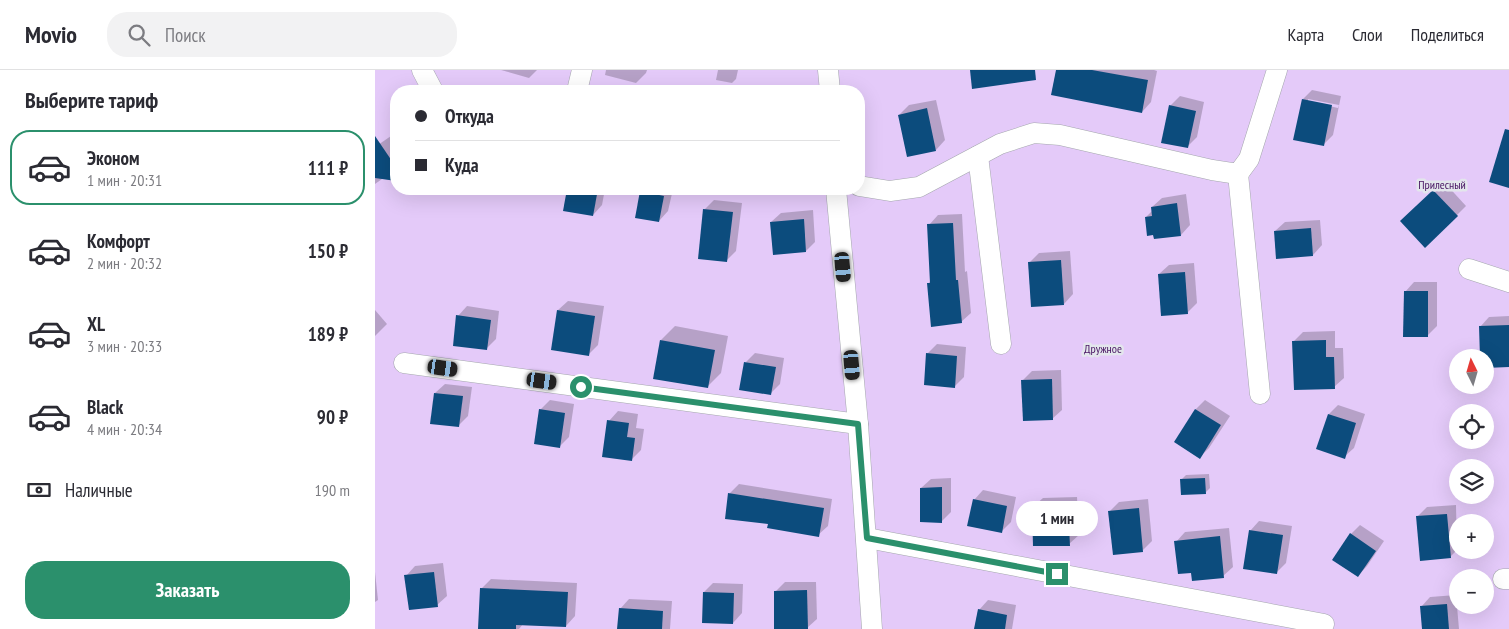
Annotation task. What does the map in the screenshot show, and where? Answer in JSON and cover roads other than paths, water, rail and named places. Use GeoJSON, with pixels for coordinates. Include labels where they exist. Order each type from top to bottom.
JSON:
{"type":"FeatureCollection","features":[{"type":"Feature","properties":{"kind":"street"},"geometry":{"type":"LineString","coordinates":[[422,70],[430,85]]}},
{"type":"Feature","properties":{"kind":"street"},"geometry":{"type":"LineString","coordinates":[[578,85],[582,70]]}},
{"type":"Feature","properties":{"kind":"street"},"geometry":{"type":"LineString","coordinates":[[828,70],[829,85]]}},
{"type":"Feature","properties":{"kind":"street"},"geometry":{"type":"LineString","coordinates":[[1260,394],[1238,174],[1249,160],[1277,70]]}},
{"type":"Feature","properties":{"kind":"street"},"geometry":{"type":"LineString","coordinates":[[865,187],[890,191],[919,187],[1000,144],[1034,133],[1060,135],[1212,170],[1238,174]]}},
{"type":"Feature","properties":{"kind":"street"},"geometry":{"type":"LineString","coordinates":[[978,156],[1001,344]]}},
{"type":"Feature","properties":{"kind":"street"},"geometry":{"type":"LineString","coordinates":[[837,195],[858,424],[873,629]]}},
{"type":"Feature","properties":{"kind":"street"},"geometry":{"type":"LineString","coordinates":[[1469,269],[1509,282]]}},
{"type":"Feature","properties":{"kind":"street"},"geometry":{"type":"LineString","coordinates":[[404,363],[858,424]]}},
{"type":"Feature","properties":{"kind":"street"},"geometry":{"type":"LineString","coordinates":[[867,538],[1324,624]]}},
{"type":"Feature","properties":{"kind":"park label","name":"Прилесный"},"geometry":{"type":"Point","coordinates":[1442,185]}},
{"type":"Feature","properties":{"kind":"park label","name":"Дружное"},"geometry":{"type":"Point","coordinates":[1103,349]}}]}
